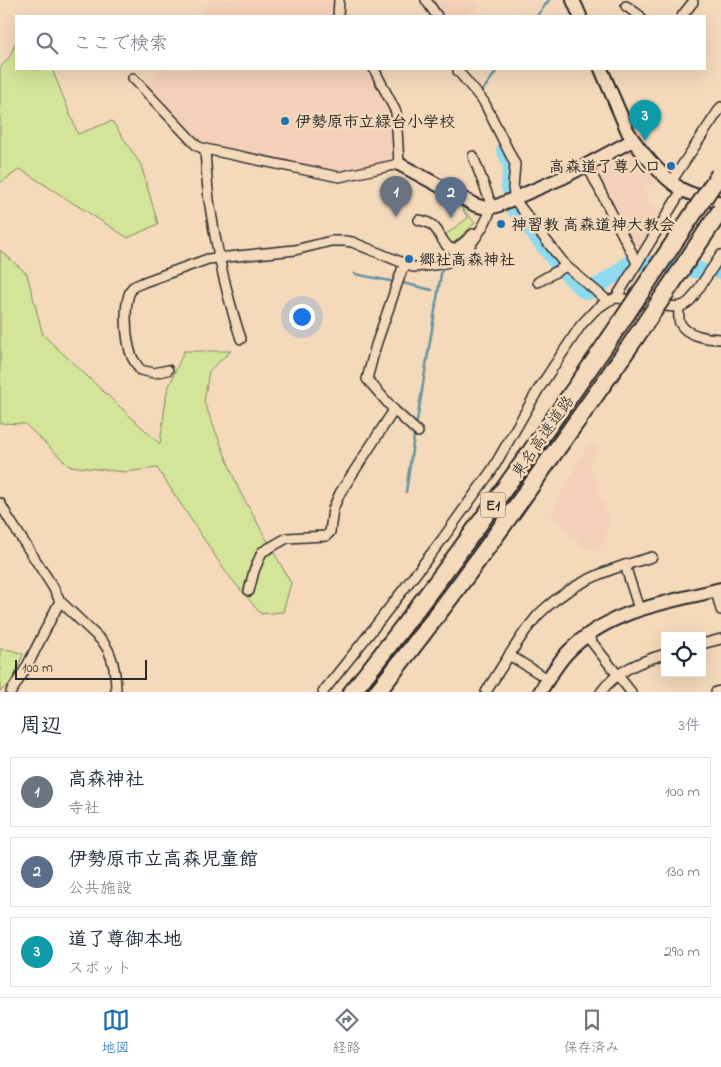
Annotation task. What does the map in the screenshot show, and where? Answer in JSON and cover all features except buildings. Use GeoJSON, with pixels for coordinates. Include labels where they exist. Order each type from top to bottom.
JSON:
{"type":"FeatureCollection","features":[{"type":"Feature","properties":{"kind":"highway","name":"東名高速道路"},"geometry":{"type":"LineString","coordinates":[[352,692],[476,530],[599,356],[720,174]]}},
{"type":"Feature","properties":{"kind":"highway","name":"東名高速道路"},"geometry":{"type":"LineString","coordinates":[[377,692],[402,662],[487,548],[610,375],[721,210]]}},
{"type":"Feature","properties":{"kind":"street"},"geometry":{"type":"LineString","coordinates":[[338,15],[339,0]]}},
{"type":"Feature","properties":{"kind":"street"},"geometry":{"type":"LineString","coordinates":[[426,0],[436,15]]}},
{"type":"Feature","properties":{"kind":"street"},"geometry":{"type":"LineString","coordinates":[[573,0],[580,15]]}},
{"type":"Feature","properties":{"kind":"street"},"geometry":{"type":"LineString","coordinates":[[683,15],[693,1]]}},
{"type":"Feature","properties":{"kind":"street"},"geometry":{"type":"LineString","coordinates":[[626,6],[639,15]]}},
{"type":"Feature","properties":{"kind":"street"},"geometry":{"type":"LineString","coordinates":[[375,70],[396,112],[399,164]]}},
{"type":"Feature","properties":{"kind":"street"},"geometry":{"type":"LineString","coordinates":[[458,70],[484,102],[515,164],[513,188],[518,204],[566,266],[612,300],[673,307],[684,306],[689,302],[721,255]]}},
{"type":"Feature","properties":{"kind":"street"},"geometry":{"type":"LineString","coordinates":[[601,70],[628,132],[652,164],[682,190],[721,203]]}},
{"type":"Feature","properties":{"kind":"street"},"geometry":{"type":"LineString","coordinates":[[133,78],[197,146],[205,149],[339,177],[399,164],[475,205],[486,208],[497,206],[564,177],[633,140]]}},
{"type":"Feature","properties":{"kind":"street"},"geometry":{"type":"LineString","coordinates":[[671,182],[721,107]]}},
{"type":"Feature","properties":{"kind":"street"},"geometry":{"type":"LineString","coordinates":[[205,149],[209,199],[219,257],[231,309],[241,339]]}},
{"type":"Feature","properties":{"kind":"street"},"geometry":{"type":"LineString","coordinates":[[168,370],[154,373],[140,370],[132,357],[126,310],[128,297],[134,287],[208,259],[295,250],[331,242],[352,242],[407,265],[418,267],[453,260],[468,248],[490,216],[492,207],[474,156]]}},
{"type":"Feature","properties":{"kind":"street"},"geometry":{"type":"LineString","coordinates":[[587,165],[637,264]]}},
{"type":"Feature","properties":{"kind":"street"},"geometry":{"type":"LineString","coordinates":[[323,692],[441,541],[492,470],[534,397],[581,325],[596,310],[612,300],[637,264],[682,190]]}},
{"type":"Feature","properties":{"kind":"street"},"geometry":{"type":"LineString","coordinates":[[419,220],[433,225],[443,242],[453,249],[473,234],[478,234]]}},
{"type":"Feature","properties":{"kind":"street"},"geometry":{"type":"LineString","coordinates":[[407,265],[402,270],[376,345],[367,379],[394,410],[418,432]]}},
{"type":"Feature","properties":{"kind":"street"},"geometry":{"type":"LineString","coordinates":[[538,282],[566,266]]}},
{"type":"Feature","properties":{"kind":"street"},"geometry":{"type":"LineString","coordinates":[[678,307],[679,322],[683,328],[694,334],[721,339]]}},
{"type":"Feature","properties":{"kind":"street"},"geometry":{"type":"LineString","coordinates":[[249,591],[254,571],[262,552],[287,538],[326,536],[330,532],[333,510],[340,493],[394,410]]}},
{"type":"Feature","properties":{"kind":"street"},"geometry":{"type":"LineString","coordinates":[[0,503],[8,520],[53,587],[60,601],[109,649],[114,663],[116,692]]}},
{"type":"Feature","properties":{"kind":"street"},"geometry":{"type":"LineString","coordinates":[[486,692],[509,655],[537,616],[554,602],[577,586],[604,572],[652,557]]}},
{"type":"Feature","properties":{"kind":"street"},"geometry":{"type":"LineString","coordinates":[[625,565],[639,609]]}},
{"type":"Feature","properties":{"kind":"street"},"geometry":{"type":"LineString","coordinates":[[540,692],[568,651],[599,627],[639,609],[719,590],[721,610]]}},
{"type":"Feature","properties":{"kind":"street"},"geometry":{"type":"LineString","coordinates":[[11,692],[26,668],[60,601]]}},
{"type":"Feature","properties":{"kind":"street"},"geometry":{"type":"LineString","coordinates":[[587,636],[631,692]]}},
{"type":"Feature","properties":{"kind":"street"},"geometry":{"type":"LineString","coordinates":[[706,643],[721,638]]}},
{"type":"Feature","properties":{"kind":"street"},"geometry":{"type":"LineString","coordinates":[[509,655],[548,679]]}},
{"type":"Feature","properties":{"kind":"street"},"geometry":{"type":"LineString","coordinates":[[601,692],[618,675],[636,664],[661,655]]}},
{"type":"Feature","properties":{"kind":"street"},"geometry":{"type":"LineString","coordinates":[[716,692],[721,691]]}},
{"type":"Feature","properties":{"kind":"shaded area"},"geometry":{"type":"Polygon","coordinates":[[[211,0],[337,0],[336,15],[200,15],[211,0]]]}},
{"type":"Feature","properties":{"kind":"shaded area"},"geometry":{"type":"Polygon","coordinates":[[[429,0],[475,0],[479,7],[464,15],[438,15],[429,0]]]}},
{"type":"Feature","properties":{"kind":"shaded area","name":"伊勢原市立緑台小学校"},"geometry":{"type":"Polygon","coordinates":[[[158,70],[372,70],[392,111],[393,153],[386,163],[341,173],[199,143],[145,87],[158,70]]]}},
{"type":"Feature","properties":{"kind":"shaded area"},"geometry":{"type":"Polygon","coordinates":[[[632,150],[660,180],[643,189],[655,211],[666,208],[640,247],[633,248],[593,168],[622,152],[632,150]]]}},
{"type":"Feature","properties":{"kind":"shaded area"},"geometry":{"type":"Polygon","coordinates":[[[590,442],[599,448],[589,462],[610,522],[601,547],[587,549],[552,516],[555,505],[590,442]]]}},
{"type":"Feature","properties":{"kind":"green space"},"geometry":{"type":"Polygon","coordinates":[[[15,44],[15,70],[52,70],[78,134],[112,121],[141,165],[158,224],[128,238],[20,169],[0,183],[0,68],[9,58],[15,44]]]}},
{"type":"Feature","properties":{"kind":"green space"},"geometry":{"type":"Polygon","coordinates":[[[459,204],[475,223],[454,243],[449,243],[444,236],[468,218],[459,204]]]}},
{"type":"Feature","properties":{"kind":"green space"},"geometry":{"type":"Polygon","coordinates":[[[0,250],[27,274],[43,335],[160,444],[167,391],[184,351],[231,351],[209,371],[204,402],[239,490],[291,583],[283,612],[261,614],[225,571],[157,468],[125,472],[69,466],[25,424],[0,423],[0,250]]]}},
{"type":"Feature","properties":{"kind":"green space"},"geometry":{"type":"Polygon","coordinates":[[[0,649],[23,654],[12,683],[0,691],[0,649]]]}},
{"type":"Feature","properties":{"kind":"waterway"},"geometry":{"type":"LineString","coordinates":[[538,15],[549,0]]}},
{"type":"Feature","properties":{"kind":"waterway"},"geometry":{"type":"LineString","coordinates":[[480,94],[497,70]]}},
{"type":"Feature","properties":{"kind":"waterway"},"geometry":{"type":"LineString","coordinates":[[504,150],[511,164],[509,188]]}},
{"type":"Feature","properties":{"kind":"waterway"},"geometry":{"type":"LineString","coordinates":[[512,206],[522,218]]}},
{"type":"Feature","properties":{"kind":"waterway"},"geometry":{"type":"LineString","coordinates":[[525,222],[560,267]]}},
{"type":"Feature","properties":{"kind":"waterway"},"geometry":{"type":"LineString","coordinates":[[596,287],[632,261]]}},
{"type":"Feature","properties":{"kind":"waterway"},"geometry":{"type":"LineString","coordinates":[[644,263],[702,271]]}},
{"type":"Feature","properties":{"kind":"waterway"},"geometry":{"type":"LineString","coordinates":[[416,427],[442,268]]}},
{"type":"Feature","properties":{"kind":"waterway"},"geometry":{"type":"LineString","coordinates":[[565,272],[582,289],[587,292],[589,291]]}},
{"type":"Feature","properties":{"kind":"waterway"},"geometry":{"type":"LineString","coordinates":[[355,274],[395,282]]}},
{"type":"Feature","properties":{"kind":"waterway"},"geometry":{"type":"LineString","coordinates":[[403,283],[432,290]]}},
{"type":"Feature","properties":{"kind":"waterway"},"geometry":{"type":"LineString","coordinates":[[406,492],[414,436]]}},
{"type":"Feature","properties":{"kind":"place","name":"伊勢原市立緑台小学校"},"geometry":{"type":"Point","coordinates":[285,121]}},
{"type":"Feature","properties":{"kind":"place","name":"道了尊御本地"},"geometry":{"type":"Point","coordinates":[645,141]}},
{"type":"Feature","properties":{"kind":"place","name":"高森道了尊入口"},"geometry":{"type":"Point","coordinates":[671,166]}},
{"type":"Feature","properties":{"kind":"place","name":"高森神社"},"geometry":{"type":"Point","coordinates":[396,217]}},
{"type":"Feature","properties":{"kind":"place","name":"伊勢原市立高森児童館"},"geometry":{"type":"Point","coordinates":[451,218]}},
{"type":"Feature","properties":{"kind":"place","name":"神習教 高森道神大教会"},"geometry":{"type":"Point","coordinates":[501,224]}},
{"type":"Feature","properties":{"kind":"place","name":"郷社高森神社"},"geometry":{"type":"Point","coordinates":[409,259]}}]}
